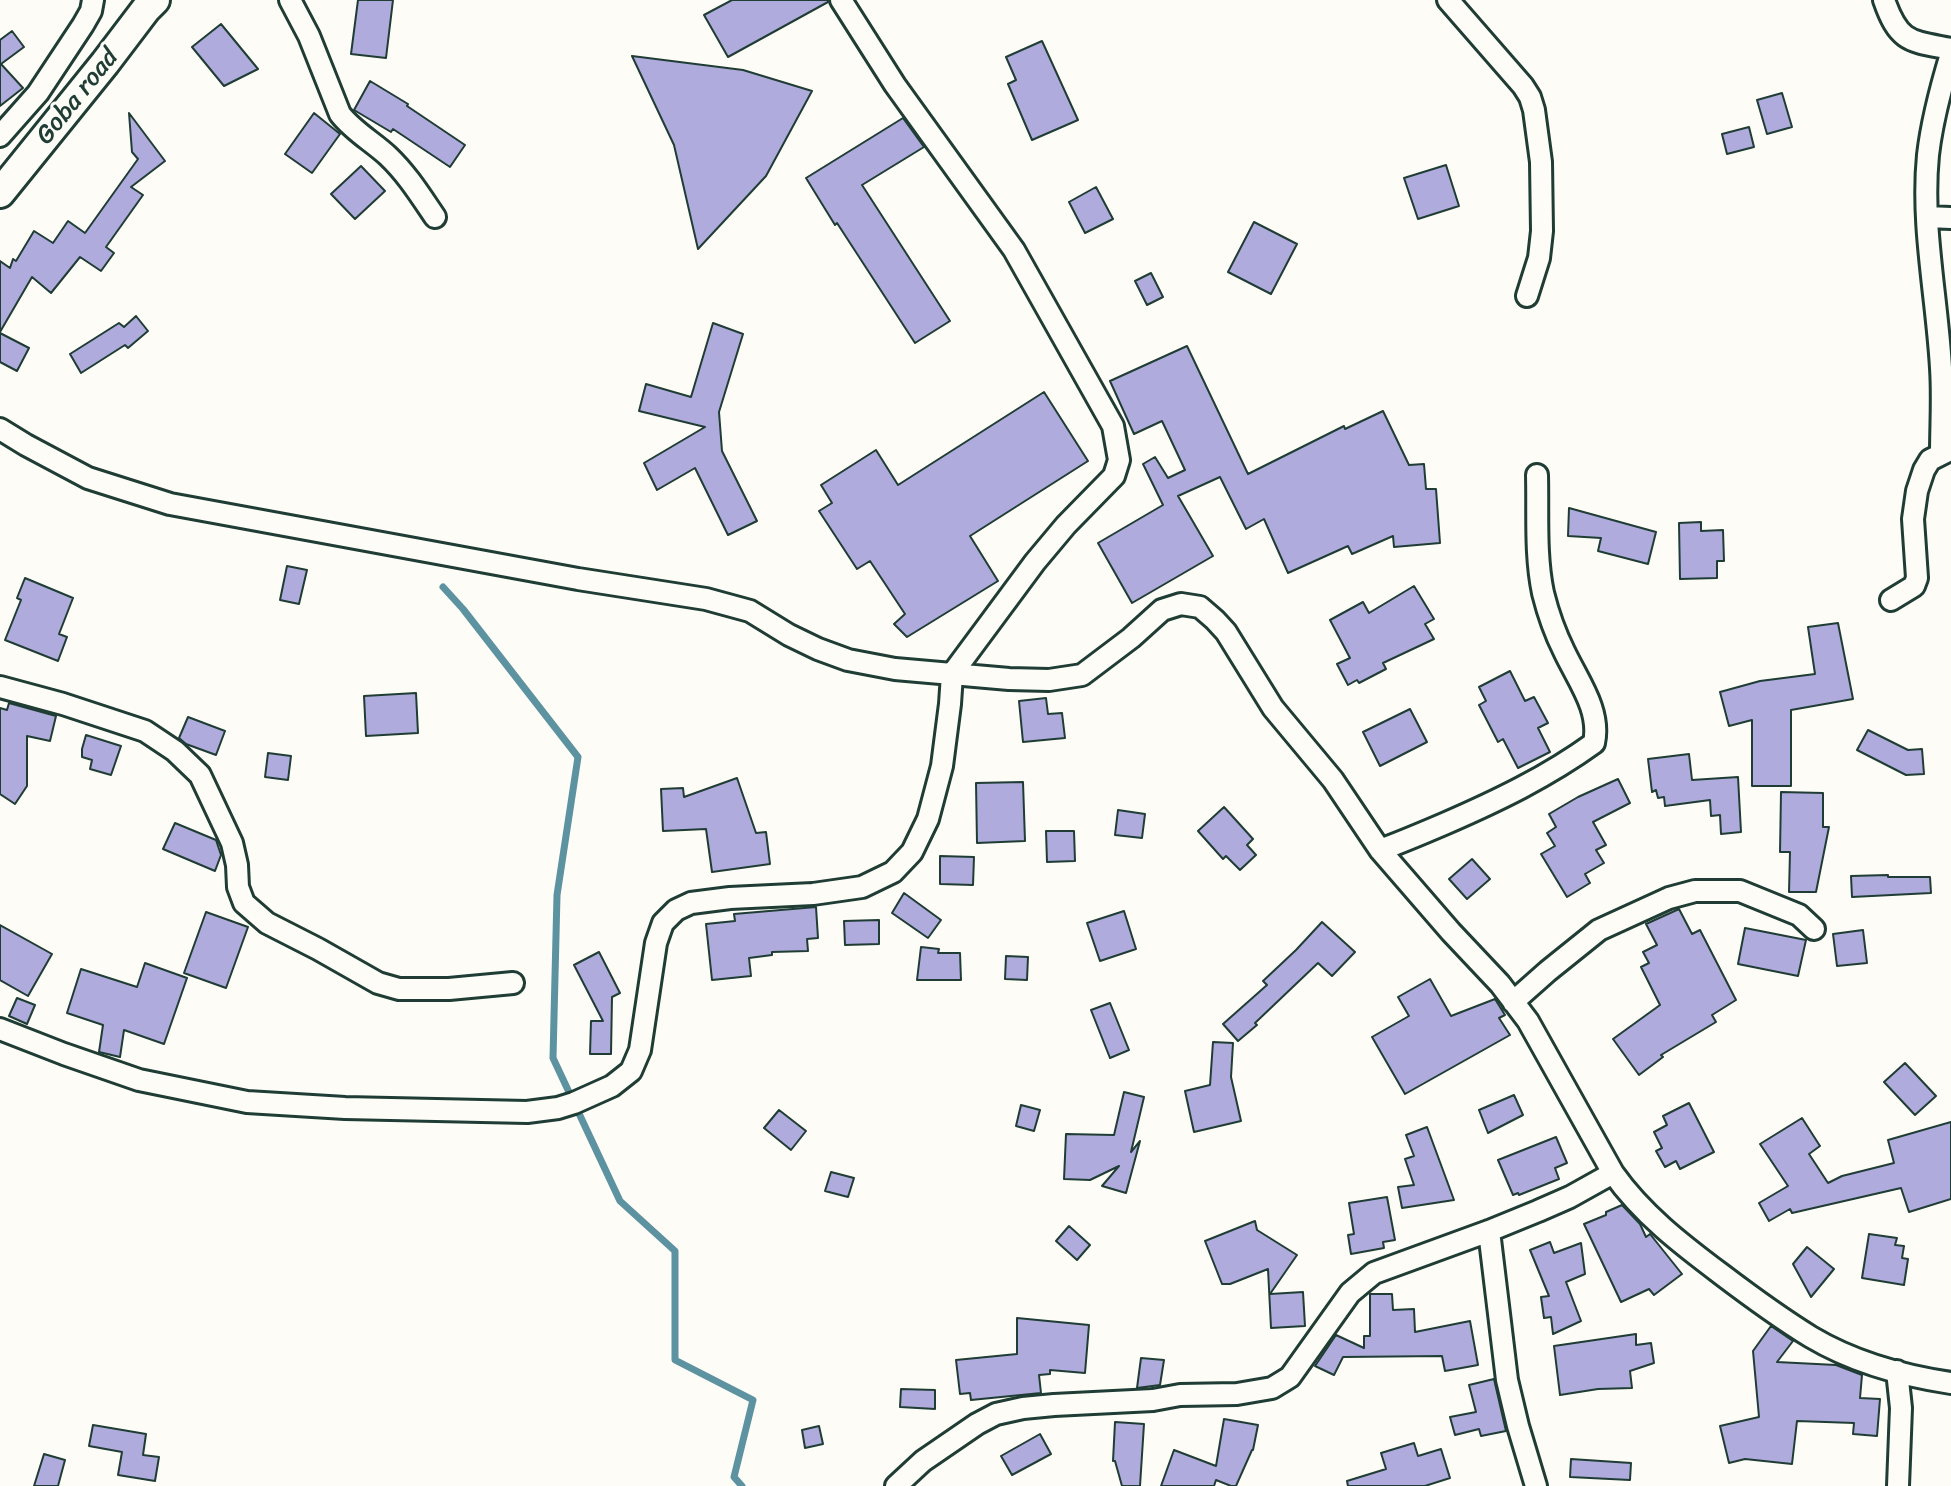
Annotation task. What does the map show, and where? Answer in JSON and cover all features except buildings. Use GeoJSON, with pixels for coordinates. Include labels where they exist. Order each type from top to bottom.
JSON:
{"type":"FeatureCollection","features":[{"type":"Feature","properties":{"kind":"street"},"geometry":{"type":"LineString","coordinates":[[0,136],[38,93],[83,25],[93,0]]}},
{"type":"Feature","properties":{"kind":"street","name":"Goba road"},"geometry":{"type":"LineString","coordinates":[[0,193],[155,0]]}},
{"type":"Feature","properties":{"kind":"street"},"geometry":{"type":"LineString","coordinates":[[290,0],[309,36],[340,114],[408,175],[435,217]]}},
{"type":"Feature","properties":{"kind":"street"},"geometry":{"type":"LineString","coordinates":[[0,1029],[139,1080],[247,1102],[345,1108],[527,1112],[558,1108],[612,1086],[631,1071],[640,1050],[656,943],[663,923],[676,910],[691,903],[730,898],[813,894],[862,887],[893,872],[912,852],[928,819],[942,766],[952,674],[1035,562],[1114,476],[1119,460],[1113,426],[1014,250],[895,85],[841,0]]}},
{"type":"Feature","properties":{"kind":"street"},"geometry":{"type":"LineString","coordinates":[[1448,0],[1523,86],[1534,110],[1541,162],[1542,231],[1539,258],[1527,296]]}},
{"type":"Feature","properties":{"kind":"street"},"geometry":{"type":"LineString","coordinates":[[1884,0],[1899,32],[1910,41],[1951,52],[1937,98],[1928,154],[1927,217],[1946,452],[1930,460],[1917,491],[1913,519],[1917,578],[1914,586],[1891,600]]}},
{"type":"Feature","properties":{"kind":"street"},"geometry":{"type":"LineString","coordinates":[[1927,217],[1951,218]]}},
{"type":"Feature","properties":{"kind":"street"},"geometry":{"type":"LineString","coordinates":[[0,429],[88,478],[170,504],[578,579],[706,599],[750,611],[818,649],[848,660],[895,669],[1049,680],[1082,675],[1162,610],[1181,604],[1200,607],[1226,632],[1273,708],[1333,780],[1380,850],[1500,984],[1528,1021],[1613,1173],[1651,1217],[1771,1311],[1814,1339],[1849,1356],[1951,1383]]}},
{"type":"Feature","properties":{"kind":"street"},"geometry":{"type":"LineString","coordinates":[[1380,850],[1492,803],[1545,775],[1594,743],[1597,728],[1592,710],[1563,650],[1543,590],[1539,561],[1537,475]]}},
{"type":"Feature","properties":{"kind":"street"},"geometry":{"type":"LineString","coordinates":[[0,687],[145,731],[175,751],[200,775],[232,843],[238,887],[244,903],[267,923],[378,983],[399,989],[449,989],[513,983]]}},
{"type":"Feature","properties":{"kind":"street"},"geometry":{"type":"LineString","coordinates":[[1513,1002],[1599,930],[1669,898],[1695,891],[1740,891],[1799,915],[1814,929]]}},
{"type":"Feature","properties":{"kind":"street"},"geometry":{"type":"LineString","coordinates":[[896,1486],[923,1461],[996,1414],[1054,1405],[1153,1400],[1180,1395],[1237,1394],[1272,1388],[1290,1377],[1350,1293],[1374,1273],[1489,1231],[1570,1197],[1613,1173]]}},
{"type":"Feature","properties":{"kind":"street"},"geometry":{"type":"LineString","coordinates":[[1489,1231],[1507,1380],[1536,1486]]}},
{"type":"Feature","properties":{"kind":"street"},"geometry":{"type":"LineString","coordinates":[[1897,1371],[1901,1408],[1898,1486]]}},
{"type":"Feature","properties":{"kind":"waterway"},"geometry":{"type":"LineString","coordinates":[[443,587],[578,757],[557,895],[553,1058],[620,1201],[675,1251],[675,1360],[753,1400],[734,1477],[742,1486]]}}]}
